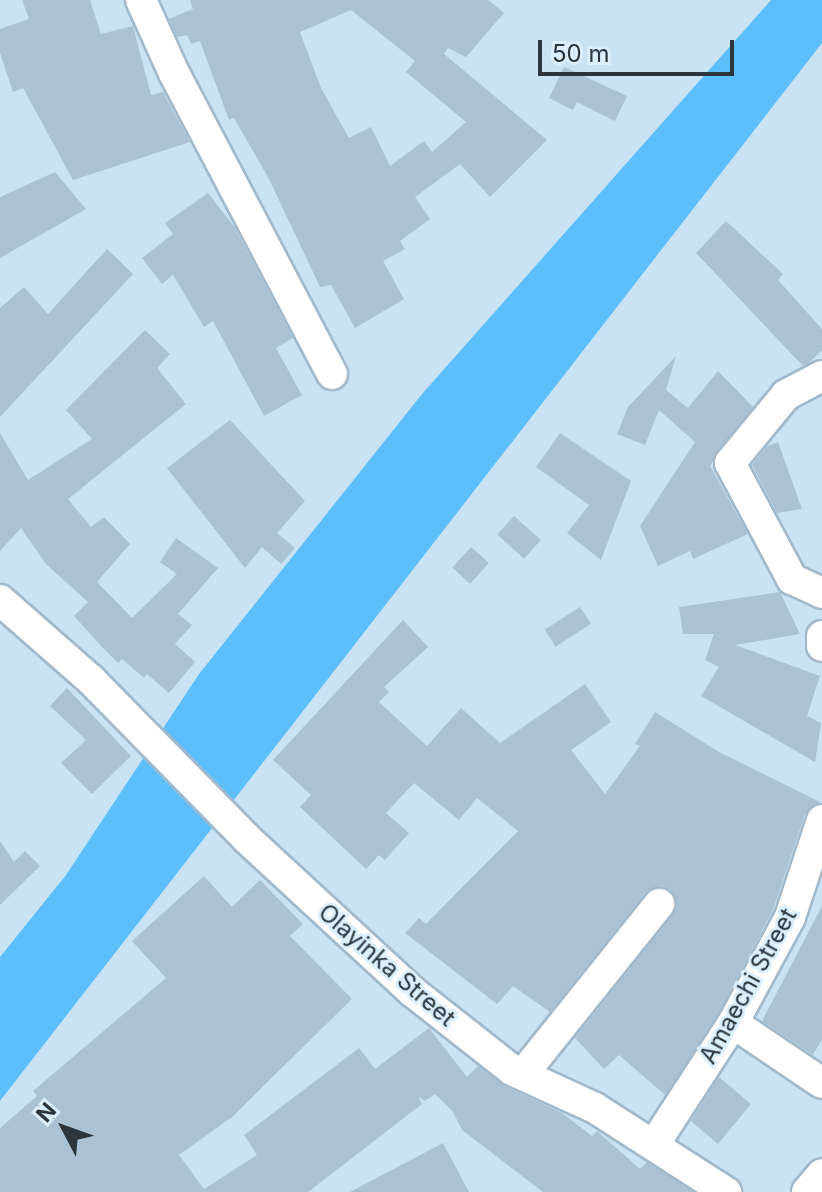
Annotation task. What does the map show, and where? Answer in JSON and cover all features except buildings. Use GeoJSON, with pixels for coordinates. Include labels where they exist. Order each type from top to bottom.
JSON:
{"type":"FeatureCollection","features":[{"type":"Feature","properties":{"kind":"street"},"geometry":{"type":"LineString","coordinates":[[141,0],[174,73],[332,374]]}},
{"type":"Feature","properties":{"kind":"street"},"geometry":{"type":"LineString","coordinates":[[822,376],[786,395],[730,463],[792,579],[822,593]]}},
{"type":"Feature","properties":{"kind":"street","name":"Olayinka Street"},"geometry":{"type":"LineString","coordinates":[[0,600],[91,680],[246,838],[413,992],[518,1072],[655,1143],[726,1192]]}},
{"type":"Feature","properties":{"kind":"street"},"geometry":{"type":"LineString","coordinates":[[822,636],[822,646]]}},
{"type":"Feature","properties":{"kind":"street","name":"Amaechi Street"},"geometry":{"type":"LineString","coordinates":[[655,1143],[733,1023],[790,917],[822,820]]}},
{"type":"Feature","properties":{"kind":"street"},"geometry":{"type":"LineString","coordinates":[[518,1072],[659,904]]}},
{"type":"Feature","properties":{"kind":"street"},"geometry":{"type":"LineString","coordinates":[[733,1023],[822,1083]]}},
{"type":"Feature","properties":{"kind":"street"},"geometry":{"type":"LineString","coordinates":[[807,1192],[822,1174]]}},
{"type":"Feature","properties":{"kind":"water"},"geometry":{"type":"Polygon","coordinates":[[[771,0],[822,0],[822,43],[0,1101],[0,957],[66,875],[199,674],[422,394],[771,0]]]}}]}
